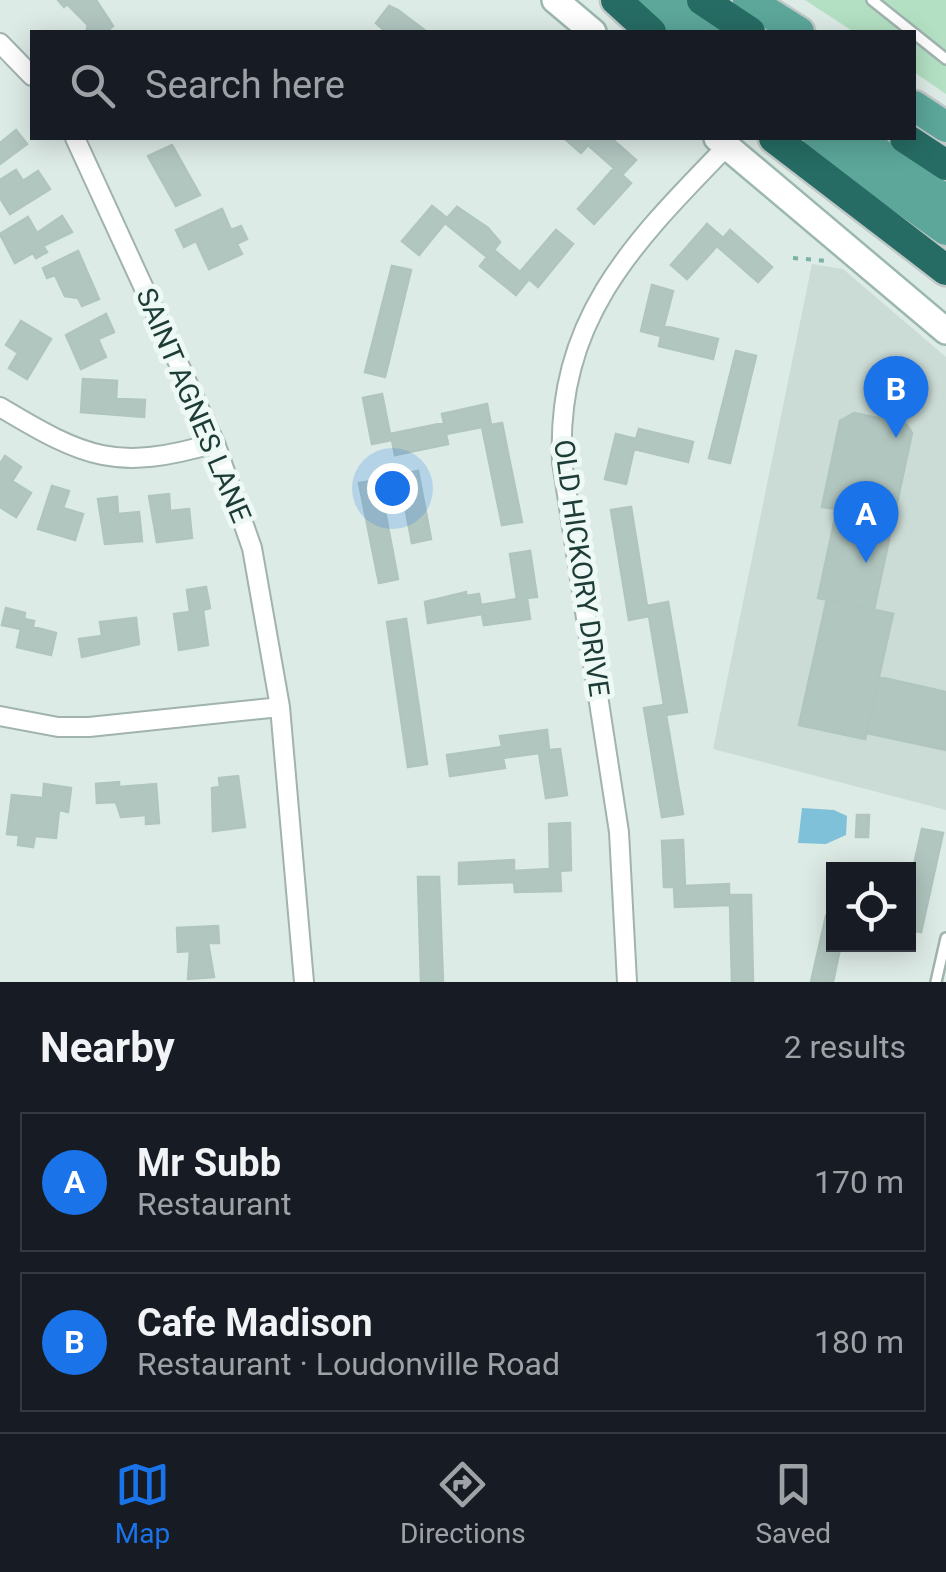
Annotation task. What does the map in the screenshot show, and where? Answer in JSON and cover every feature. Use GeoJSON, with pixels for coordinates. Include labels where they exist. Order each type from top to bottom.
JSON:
{"type":"FeatureCollection","features":[{"type":"Feature","properties":{"kind":"highway"},"geometry":{"type":"LineString","coordinates":[[616,0],[649,30]]}},
{"type":"Feature","properties":{"kind":"highway"},"geometry":{"type":"LineString","coordinates":[[702,0],[747,30]]}},
{"type":"Feature","properties":{"kind":"highway"},"geometry":{"type":"LineString","coordinates":[[777,140],[946,270]]}},
{"type":"Feature","properties":{"kind":"highway"},"geometry":{"type":"LineString","coordinates":[[908,140],[946,165]]}},
{"type":"Feature","properties":{"kind":"main road"},"geometry":{"type":"LineString","coordinates":[[555,0],[592,30]]}},
{"type":"Feature","properties":{"kind":"main road"},"geometry":{"type":"LineString","coordinates":[[628,0],[671,30]]}},
{"type":"Feature","properties":{"kind":"main road"},"geometry":{"type":"LineString","coordinates":[[666,0],[709,30]]}},
{"type":"Feature","properties":{"kind":"main road"},"geometry":{"type":"LineString","coordinates":[[748,0],[795,30]]}},
{"type":"Feature","properties":{"kind":"main road"},"geometry":{"type":"LineString","coordinates":[[916,107],[946,128]]}},
{"type":"Feature","properties":{"kind":"main road"},"geometry":{"type":"LineString","coordinates":[[821,140],[946,230]]}},
{"type":"Feature","properties":{"kind":"main road"},"geometry":{"type":"LineString","coordinates":[[861,140],[946,200]]}},
{"type":"Feature","properties":{"kind":"main road"},"geometry":{"type":"LineString","coordinates":[[722,142],[946,332]]}},
{"type":"Feature","properties":{"kind":"street"},"geometry":{"type":"LineString","coordinates":[[0,44],[30,74]]}},
{"type":"Feature","properties":{"kind":"street","name":"SAINT AGNES LANE"},"geometry":{"type":"LineString","coordinates":[[76,140],[215,443],[252,548],[280,707],[304,982]]}},
{"type":"Feature","properties":{"kind":"street","name":"OLD HICKORY DRIVE"},"geometry":{"type":"LineString","coordinates":[[628,982],[620,832],[562,462],[562,422],[574,354],[606,282],[722,142]]}},
{"type":"Feature","properties":{"kind":"street"},"geometry":{"type":"LineString","coordinates":[[0,407],[57,442],[98,456],[166,456],[215,443]]}},
{"type":"Feature","properties":{"kind":"street"},"geometry":{"type":"LineString","coordinates":[[0,716],[58,727],[89,727],[280,707]]}},
{"type":"Feature","properties":{"kind":"lane"},"geometry":{"type":"LineString","coordinates":[[872,0],[910,30]]}},
{"type":"Feature","properties":{"kind":"lane"},"geometry":{"type":"LineString","coordinates":[[916,35],[946,59]]}},
{"type":"Feature","properties":{"kind":"lane"},"geometry":{"type":"LineString","coordinates":[[936,982],[946,938]]}},
{"type":"Feature","properties":{"kind":"path"},"geometry":{"type":"LineString","coordinates":[[793,258],[834,264]]}},
{"type":"Feature","properties":{"kind":"shaded area"},"geometry":{"type":"Polygon","coordinates":[[[812,264],[843,269],[946,357],[946,810],[713,749],[812,264]]]}},
{"type":"Feature","properties":{"kind":"green space"},"geometry":{"type":"Polygon","coordinates":[[[805,0],[946,0],[946,94],[916,73],[916,30],[851,30],[805,0]]]}},
{"type":"Feature","properties":{"kind":"water"},"geometry":{"type":"Polygon","coordinates":[[[802,808],[834,810],[847,816],[846,835],[826,844],[798,843],[802,808]]]}},
{"type":"Feature","properties":{"kind":"building"},"geometry":{"type":"Polygon","coordinates":[[[58,0],[96,0],[113,26],[108,30],[87,30],[88,25],[67,4],[64,7],[58,0]]]}},
{"type":"Feature","properties":{"kind":"building"},"geometry":{"type":"Polygon","coordinates":[[[389,6],[424,30],[384,30],[376,23],[389,6]]]}},
{"type":"Feature","properties":{"kind":"building"},"geometry":{"type":"Polygon","coordinates":[[[16,130],[27,144],[0,164],[0,143],[16,130]]]}},
{"type":"Feature","properties":{"kind":"building"},"geometry":{"type":"Polygon","coordinates":[[[566,140],[613,140],[636,160],[622,175],[631,183],[594,224],[578,209],[614,168],[588,145],[581,153],[566,140]]]}},
{"type":"Feature","properties":{"kind":"building"},"geometry":{"type":"Polygon","coordinates":[[[172,145],[200,195],[176,206],[148,156],[172,145]]]}},
{"type":"Feature","properties":{"kind":"building"},"geometry":{"type":"Polygon","coordinates":[[[16,170],[23,181],[38,171],[50,189],[10,214],[0,198],[0,180],[16,170]]]}},
{"type":"Feature","properties":{"kind":"building"},"geometry":{"type":"Polygon","coordinates":[[[432,206],[447,218],[457,207],[488,228],[500,242],[494,250],[520,272],[556,230],[573,244],[538,287],[529,279],[516,295],[480,266],[487,257],[445,223],[419,255],[402,241],[432,206]]]}},
{"type":"Feature","properties":{"kind":"building"},"geometry":{"type":"Polygon","coordinates":[[[222,209],[231,230],[241,226],[247,239],[237,244],[242,254],[209,269],[196,241],[184,247],[176,230],[222,209]]]}},
{"type":"Feature","properties":{"kind":"building"},"geometry":{"type":"Polygon","coordinates":[[[62,216],[72,232],[43,246],[47,252],[36,258],[33,253],[15,263],[0,234],[28,217],[37,233],[62,216]]]}},
{"type":"Feature","properties":{"kind":"building"},"geometry":{"type":"Polygon","coordinates":[[[707,224],[723,238],[730,230],[772,267],[758,282],[717,246],[687,279],[671,265],[707,224]]]}},
{"type":"Feature","properties":{"kind":"building"},"geometry":{"type":"Polygon","coordinates":[[[78,251],[99,299],[82,306],[78,298],[65,296],[55,275],[47,278],[43,268],[78,251]]]}},
{"type":"Feature","properties":{"kind":"building"},"geometry":{"type":"Polygon","coordinates":[[[392,266],[411,270],[385,377],[365,372],[392,266]]]}},
{"type":"Feature","properties":{"kind":"building"},"geometry":{"type":"Polygon","coordinates":[[[652,285],[673,291],[664,326],[718,339],[713,359],[659,346],[661,336],[641,331],[652,285]]]}},
{"type":"Feature","properties":{"kind":"building"},"geometry":{"type":"Polygon","coordinates":[[[106,314],[114,332],[98,339],[106,357],[81,369],[66,335],[106,314]]]}},
{"type":"Feature","properties":{"kind":"building"},"geometry":{"type":"Polygon","coordinates":[[[21,321],[51,339],[27,379],[9,368],[18,353],[6,345],[21,321]]]}},
{"type":"Feature","properties":{"kind":"building"},"geometry":{"type":"Polygon","coordinates":[[[736,351],[756,356],[730,463],[709,458],[736,351]]]}},
{"type":"Feature","properties":{"kind":"building"},"geometry":{"type":"Polygon","coordinates":[[[83,379],[117,381],[116,399],[145,400],[144,417],[81,412],[83,379]]]}},
{"type":"Feature","properties":{"kind":"building"},"geometry":{"type":"Polygon","coordinates":[[[382,394],[390,434],[444,423],[442,414],[487,404],[491,425],[502,423],[522,522],[502,525],[482,427],[446,434],[448,444],[395,455],[392,440],[372,444],[363,398],[382,394]]]}},
{"type":"Feature","properties":{"kind":"building"},"geometry":{"type":"Polygon","coordinates":[[[854,413],[906,424],[912,433],[874,609],[818,598],[837,509],[822,507],[840,421],[854,413]]]}},
{"type":"Feature","properties":{"kind":"building"},"geometry":{"type":"Polygon","coordinates":[[[639,429],[693,442],[688,462],[634,449],[626,484],[605,479],[616,434],[636,439],[639,429]]]}},
{"type":"Feature","properties":{"kind":"building"},"geometry":{"type":"Polygon","coordinates":[[[5,456],[21,467],[12,481],[31,493],[16,517],[0,507],[0,464],[5,456]]]}},
{"type":"Feature","properties":{"kind":"building"},"geometry":{"type":"Polygon","coordinates":[[[418,471],[431,539],[412,543],[399,475],[418,471]]]}},
{"type":"Feature","properties":{"kind":"building"},"geometry":{"type":"Polygon","coordinates":[[[379,480],[398,579],[379,583],[359,483],[379,480]]]}},
{"type":"Feature","properties":{"kind":"building"},"geometry":{"type":"Polygon","coordinates":[[[52,486],[69,491],[63,508],[83,514],[75,540],[38,529],[52,486]]]}},
{"type":"Feature","properties":{"kind":"building"},"geometry":{"type":"Polygon","coordinates":[[[169,494],[170,511],[189,509],[192,538],[157,542],[149,496],[169,494]]]}},
{"type":"Feature","properties":{"kind":"building"},"geometry":{"type":"Polygon","coordinates":[[[117,497],[118,514],[139,512],[142,541],[105,544],[98,499],[117,497]]]}},
{"type":"Feature","properties":{"kind":"building"},"geometry":{"type":"Polygon","coordinates":[[[631,507],[647,606],[668,602],[687,712],[666,715],[683,814],[662,817],[644,708],[664,705],[649,616],[629,620],[611,510],[631,507]]]}},
{"type":"Feature","properties":{"kind":"building"},"geometry":{"type":"Polygon","coordinates":[[[530,551],[537,597],[527,598],[530,619],[484,625],[482,614],[428,623],[425,602],[466,592],[466,596],[479,594],[481,605],[517,599],[510,554],[530,551]]]}},
{"type":"Feature","properties":{"kind":"building"},"geometry":{"type":"Polygon","coordinates":[[[206,587],[210,608],[203,610],[208,645],[179,650],[174,614],[190,612],[187,590],[206,587]]]}},
{"type":"Feature","properties":{"kind":"building"},"geometry":{"type":"Polygon","coordinates":[[[827,599],[893,614],[865,739],[799,725],[827,599]]]}},
{"type":"Feature","properties":{"kind":"building"},"geometry":{"type":"Polygon","coordinates":[[[6,608],[25,613],[24,619],[34,621],[33,627],[56,633],[51,655],[17,647],[21,629],[2,625],[6,608]]]}},
{"type":"Feature","properties":{"kind":"building"},"geometry":{"type":"Polygon","coordinates":[[[136,618],[139,644],[82,657],[79,639],[102,636],[100,622],[136,618]]]}},
{"type":"Feature","properties":{"kind":"building"},"geometry":{"type":"Polygon","coordinates":[[[406,619],[427,764],[408,767],[387,622],[406,619]]]}},
{"type":"Feature","properties":{"kind":"building"},"geometry":{"type":"Polygon","coordinates":[[[879,677],[946,692],[946,750],[867,733],[879,677]]]}},
{"type":"Feature","properties":{"kind":"building"},"geometry":{"type":"Polygon","coordinates":[[[547,730],[549,750],[560,749],[567,795],[546,798],[539,753],[503,758],[505,768],[450,776],[447,755],[502,747],[500,736],[547,730]]]}},
{"type":"Feature","properties":{"kind":"building"},"geometry":{"type":"Polygon","coordinates":[[[238,776],[245,827],[213,831],[212,788],[220,787],[219,778],[238,776]]]}},
{"type":"Feature","properties":{"kind":"building"},"geometry":{"type":"Polygon","coordinates":[[[119,782],[119,787],[156,784],[159,823],[146,824],[146,815],[121,817],[116,802],[97,803],[96,784],[119,782]]]}},
{"type":"Feature","properties":{"kind":"building"},"geometry":{"type":"Polygon","coordinates":[[[44,784],[71,788],[68,812],[59,810],[56,838],[35,836],[33,847],[18,845],[19,835],[7,834],[12,795],[43,798],[44,784]]]}},
{"type":"Feature","properties":{"kind":"building"},"geometry":{"type":"Polygon","coordinates":[[[857,815],[869,815],[868,837],[856,837],[857,815]]]}},
{"type":"Feature","properties":{"kind":"building"},"geometry":{"type":"Polygon","coordinates":[[[570,823],[571,870],[560,871],[561,891],[515,892],[514,882],[459,884],[459,863],[514,860],[514,871],[550,869],[549,824],[570,823]]]}},
{"type":"Feature","properties":{"kind":"building"},"geometry":{"type":"Polygon","coordinates":[[[922,829],[943,833],[921,932],[916,931],[915,862],[922,829]]]}},
{"type":"Feature","properties":{"kind":"building"},"geometry":{"type":"Polygon","coordinates":[[[683,840],[685,886],[729,884],[729,895],[751,895],[753,982],[732,982],[730,905],[675,907],[674,887],[664,887],[662,841],[683,840]]]}},
{"type":"Feature","properties":{"kind":"building"},"geometry":{"type":"Polygon","coordinates":[[[418,877],[439,877],[443,982],[421,982],[418,877]]]}},
{"type":"Feature","properties":{"kind":"building"},"geometry":{"type":"Polygon","coordinates":[[[826,916],[826,952],[839,952],[833,982],[811,982],[826,916]]]}},
{"type":"Feature","properties":{"kind":"building"},"geometry":{"type":"Polygon","coordinates":[[[218,926],[219,943],[208,943],[214,977],[188,979],[190,951],[178,952],[177,928],[218,926]]]}},
{"type":"Feature","properties":{"kind":"place","name":"Cafe Madison"},"geometry":{"type":"Point","coordinates":[896,438]}},
{"type":"Feature","properties":{"kind":"place","name":"Mr Subb"},"geometry":{"type":"Point","coordinates":[866,563]}}]}
